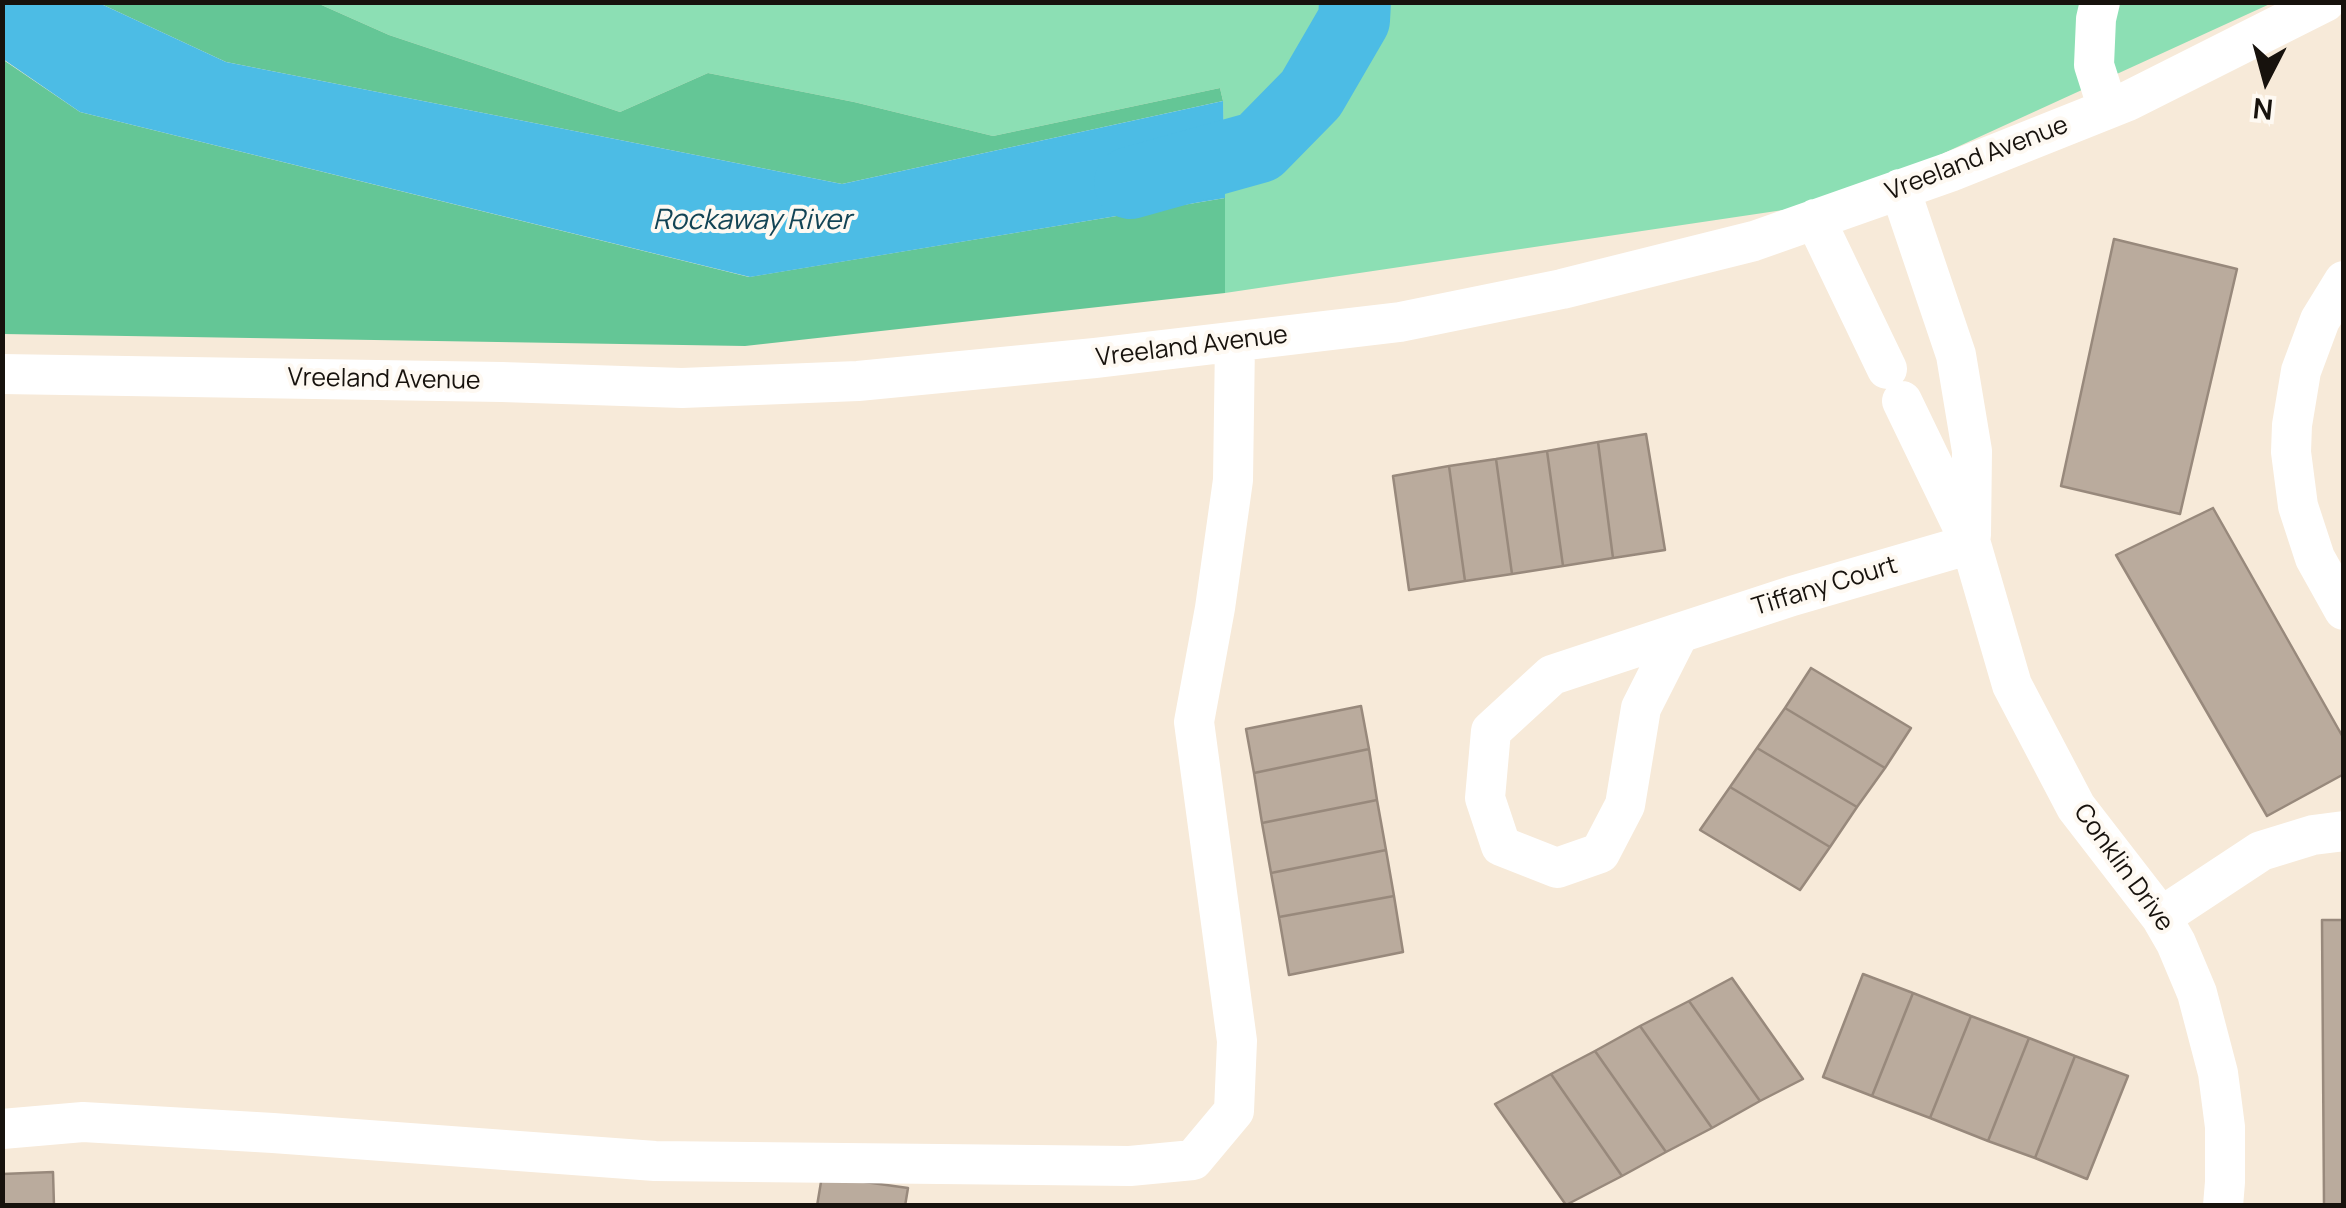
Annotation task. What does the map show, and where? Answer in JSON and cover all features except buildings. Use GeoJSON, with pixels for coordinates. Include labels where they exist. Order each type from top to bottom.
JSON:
{"type":"FeatureCollection","features":[{"type":"Feature","properties":{"kind":"street"},"geometry":{"type":"LineString","coordinates":[[2100,2],[2094,65],[2108,109]]}},
{"type":"Feature","properties":{"kind":"street","name":"Vreeland Avenue"},"geometry":{"type":"LineString","coordinates":[[2,374],[682,388],[858,381],[1400,322],[1562,289],[1754,241],[1900,190],[2128,101],[2325,2]]}},
{"type":"Feature","properties":{"kind":"street","name":"Conklin Drive"},"geometry":{"type":"LineString","coordinates":[[1900,190],[1956,355],[1972,450],[1971,544]]}},
{"type":"Feature","properties":{"kind":"street","name":"Conklin Drive"},"geometry":{"type":"LineString","coordinates":[[1815,219],[1971,544],[2012,685],[2076,807],[2161,918],[2198,993],[2218,1073],[2225,1127],[2223,1206]]}},
{"type":"Feature","properties":{"kind":"street"},"geometry":{"type":"LineString","coordinates":[[2344,281],[2320,320],[2301,371],[2291,452],[2298,506],[2315,558],[2344,610]]}},
{"type":"Feature","properties":{"kind":"street"},"geometry":{"type":"LineString","coordinates":[[2,1129],[83,1122],[273,1132],[654,1162],[1130,1166],[1193,1160],[1234,1111],[1237,1041],[1194,722],[1233,480],[1235,342]]}},
{"type":"Feature","properties":{"kind":"street","name":"Tiffany Court"},"geometry":{"type":"LineString","coordinates":[[1679,632],[1641,708],[1625,805],[1600,853],[1557,868],[1501,846],[1485,798],[1491,731],[1552,675],[1679,632],[1792,596],[1971,544]]}},
{"type":"Feature","properties":{"kind":"street"},"geometry":{"type":"LineString","coordinates":[[2161,918],[2261,851],[2313,835],[2344,831]]}},
{"type":"Feature","properties":{"kind":"green space"},"geometry":{"type":"Polygon","coordinates":[[[99,3],[317,3],[389,35],[620,112],[708,73],[854,102],[993,136],[1220,88],[1223,101],[842,184],[226,62],[99,3]]]}},
{"type":"Feature","properties":{"kind":"green space"},"geometry":{"type":"Polygon","coordinates":[[[317,3],[2272,3],[1837,202],[1225,293],[1220,88],[993,136],[854,102],[708,73],[620,112],[389,35],[317,3]]]}},
{"type":"Feature","properties":{"kind":"green space"},"geometry":{"type":"Polygon","coordinates":[[[2,59],[80,112],[749,277],[1225,198],[1225,293],[745,346],[3,334],[2,59]]]}},
{"type":"Feature","properties":{"kind":"water","name":"Rockaway River"},"geometry":{"type":"Polygon","coordinates":[[[3,2],[99,3],[226,62],[842,184],[1223,101],[1225,198],[750,277],[80,112],[3,59],[3,2]]]}},
{"type":"Feature","properties":{"kind":"waterway","name":"Rockaway River"},"geometry":{"type":"LineString","coordinates":[[1130,183],[1259,147],[1311,94],[1354,20],[1355,2]]}}]}
